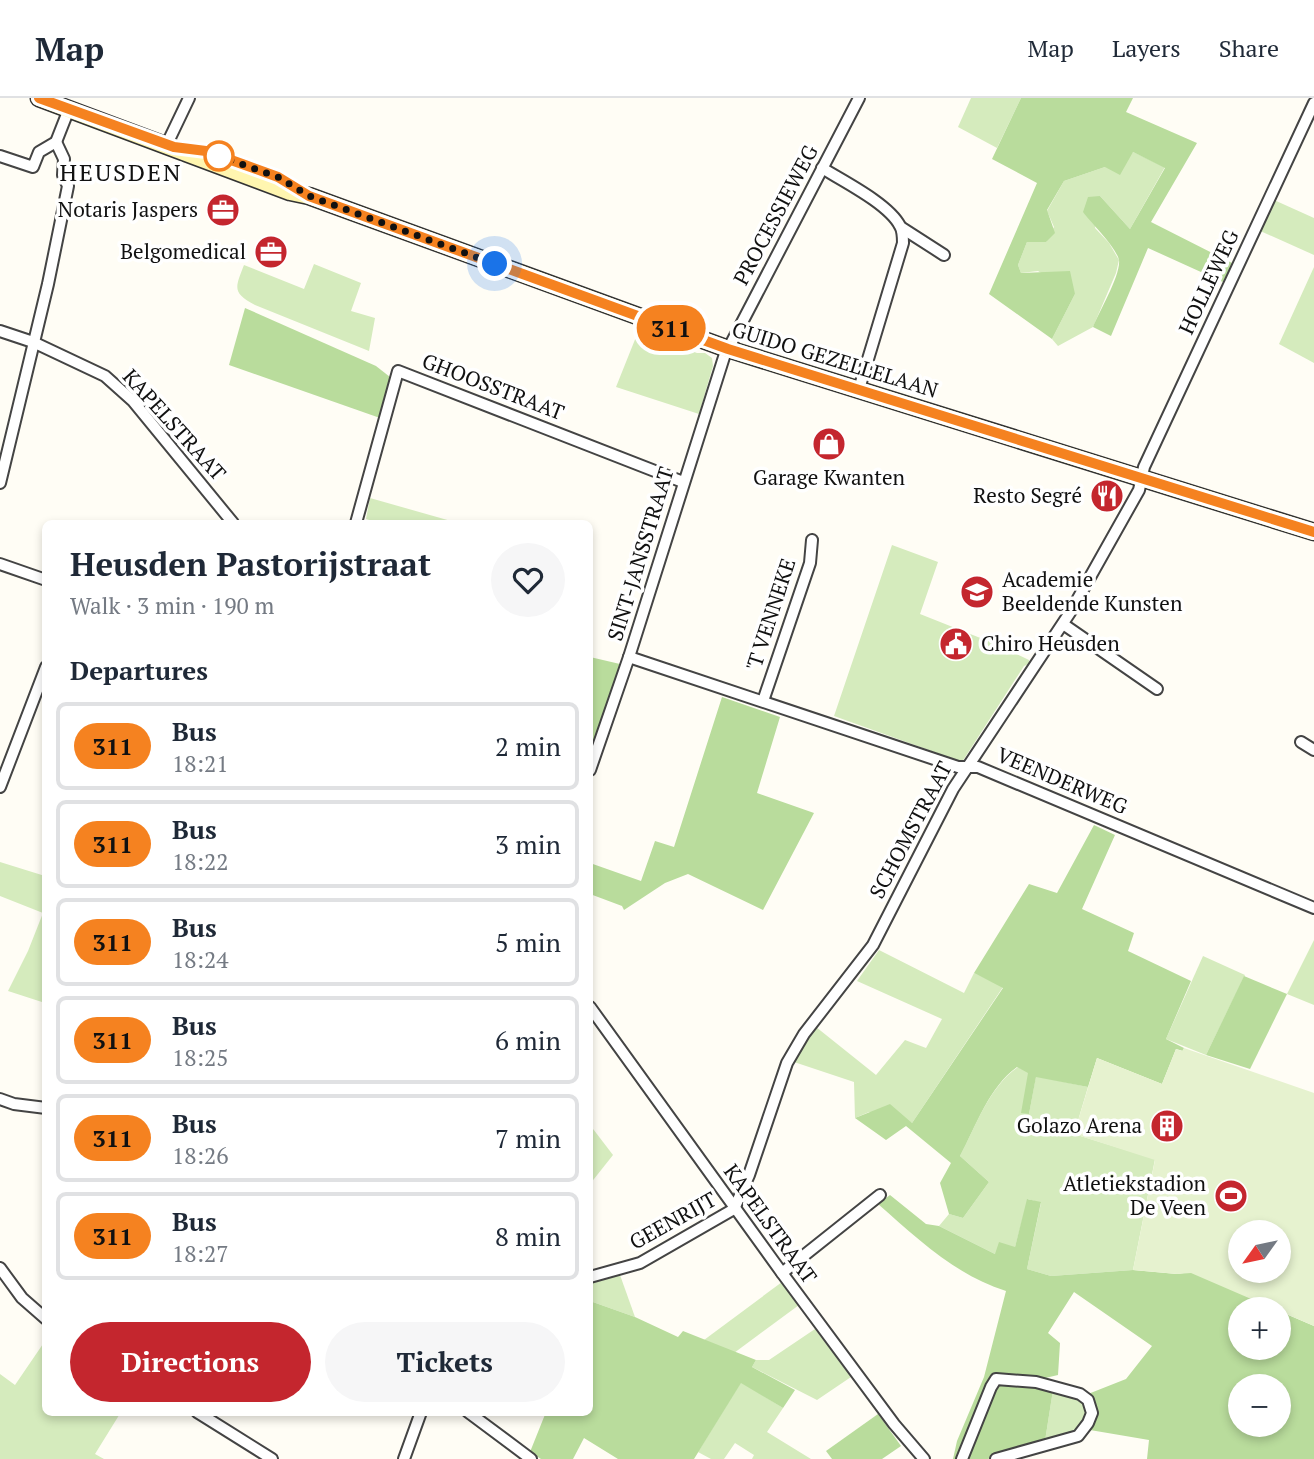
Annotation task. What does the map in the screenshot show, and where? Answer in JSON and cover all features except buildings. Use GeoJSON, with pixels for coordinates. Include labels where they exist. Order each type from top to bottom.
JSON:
{"type":"FeatureCollection","features":[{"type":"Feature","properties":{"kind":"main road","name":"GUIDO GEZELLELAAN"},"geometry":{"type":"LineString","coordinates":[[43,99],[281,189],[309,196],[728,349],[1314,532]]}},
{"type":"Feature","properties":{"kind":"street"},"geometry":{"type":"LineString","coordinates":[[170,146],[189,98]]}},
{"type":"Feature","properties":{"kind":"street","name":"PROCESSIEWEG"},"geometry":{"type":"LineString","coordinates":[[728,349],[859,98]]}},
{"type":"Feature","properties":{"kind":"street","name":"HOLLEWEG"},"geometry":{"type":"LineString","coordinates":[[1142,478],[1150,454],[1314,103]]}},
{"type":"Feature","properties":{"kind":"street"},"geometry":{"type":"LineString","coordinates":[[0,156],[33,167],[39,152],[55,142],[69,109]]}},
{"type":"Feature","properties":{"kind":"street"},"geometry":{"type":"LineString","coordinates":[[0,483],[48,284],[68,186],[63,175],[64,159],[55,142]]}},
{"type":"Feature","properties":{"kind":"street"},"geometry":{"type":"LineString","coordinates":[[822,168],[878,204],[895,218],[902,228],[944,255]]}},
{"type":"Feature","properties":{"kind":"street"},"geometry":{"type":"LineString","coordinates":[[859,389],[903,243],[902,228]]}},
{"type":"Feature","properties":{"kind":"street","name":"KAPELSTRAAT"},"geometry":{"type":"LineString","coordinates":[[0,331],[33,342],[105,376],[133,401],[231,520]]}},
{"type":"Feature","properties":{"kind":"street","name":"SINT-JANSSTRAAT"},"geometry":{"type":"LineString","coordinates":[[593,761],[728,349]]}},
{"type":"Feature","properties":{"kind":"street","name":"GHOOSSTRAAT"},"geometry":{"type":"LineString","coordinates":[[357,520],[398,370],[683,482]]}},
{"type":"Feature","properties":{"kind":"street","name":"SCHOMSTRAAT"},"geometry":{"type":"LineString","coordinates":[[734,1209],[750,1175],[787,1063],[804,1034],[873,944],[934,822],[967,767],[1063,624],[1139,490],[1142,478]]}},
{"type":"Feature","properties":{"kind":"street","name":"'T VENNEKE"},"geometry":{"type":"LineString","coordinates":[[763,701],[810,562],[812,540]]}},
{"type":"Feature","properties":{"kind":"street"},"geometry":{"type":"LineString","coordinates":[[0,564],[42,579]]}},
{"type":"Feature","properties":{"kind":"street"},"geometry":{"type":"LineString","coordinates":[[1063,624],[1157,689]]}},
{"type":"Feature","properties":{"kind":"street","name":"VEENDERWEG"},"geometry":{"type":"LineString","coordinates":[[629,657],[958,766],[978,767],[1314,908]]}},
{"type":"Feature","properties":{"kind":"street"},"geometry":{"type":"LineString","coordinates":[[0,787],[42,677]]}},
{"type":"Feature","properties":{"kind":"street"},"geometry":{"type":"LineString","coordinates":[[1301,741],[1314,750]]}},
{"type":"Feature","properties":{"kind":"street","name":"KAPELSTRAAT"},"geometry":{"type":"LineString","coordinates":[[593,1011],[734,1209],[894,1424],[924,1459]]}},
{"type":"Feature","properties":{"kind":"street"},"geometry":{"type":"LineString","coordinates":[[0,1098],[14,1104],[42,1108]]}},
{"type":"Feature","properties":{"kind":"street"},"geometry":{"type":"LineString","coordinates":[[782,1273],[880,1195]]}},
{"type":"Feature","properties":{"kind":"street","name":"GEENRIJT"},"geometry":{"type":"LineString","coordinates":[[593,1276],[640,1263],[734,1209]]}},
{"type":"Feature","properties":{"kind":"street"},"geometry":{"type":"LineString","coordinates":[[0,1268],[22,1298],[42,1316]]}},
{"type":"Feature","properties":{"kind":"street"},"geometry":{"type":"LineString","coordinates":[[962,1459],[996,1379],[1036,1382],[1080,1394],[1088,1401],[1092,1413],[1078,1436],[996,1459]]}},
{"type":"Feature","properties":{"kind":"street"},"geometry":{"type":"LineString","coordinates":[[203,1416],[272,1459]]}},
{"type":"Feature","properties":{"kind":"street"},"geometry":{"type":"LineString","coordinates":[[404,1459],[420,1416]]}},
{"type":"Feature","properties":{"kind":"street"},"geometry":{"type":"LineString","coordinates":[[473,1416],[531,1459]]}},
{"type":"Feature","properties":{"kind":"green space"},"geometry":{"type":"Polygon","coordinates":[[[971,98],[1021,98],[997,148],[958,127],[971,98]]]}},
{"type":"Feature","properties":{"kind":"green space"},"geometry":{"type":"Polygon","coordinates":[[[1021,98],[1133,98],[1126,112],[1197,143],[1151,222],[1232,263],[1223,282],[1148,248],[1111,336],[1093,327],[1113,284],[1119,260],[1109,242],[1083,212],[1088,197],[1100,196],[1130,229],[1165,168],[1133,152],[1120,175],[1105,167],[1064,181],[1047,210],[1055,233],[1046,242],[1027,242],[1018,265],[1021,273],[1070,271],[1075,294],[1052,339],[989,294],[1037,183],[992,159],[1021,98]]]}},
{"type":"Feature","properties":{"kind":"green space"},"geometry":{"type":"Polygon","coordinates":[[[1133,152],[1165,167],[1130,229],[1100,196],[1095,228],[1109,243],[1119,260],[1116,273],[1093,327],[1058,346],[1052,339],[1075,294],[1038,271],[1021,273],[1018,265],[1027,242],[1046,242],[1054,227],[1047,211],[1064,181],[1105,167],[1133,152]]]}},
{"type":"Feature","properties":{"kind":"green space"},"geometry":{"type":"Polygon","coordinates":[[[1274,200],[1314,218],[1314,255],[1258,230],[1274,200]]]}},
{"type":"Feature","properties":{"kind":"green space"},"geometry":{"type":"Polygon","coordinates":[[[314,264],[361,283],[351,311],[375,318],[369,351],[255,305],[239,293],[237,285],[244,265],[304,289],[314,264]]]}},
{"type":"Feature","properties":{"kind":"green space"},"geometry":{"type":"Polygon","coordinates":[[[1314,267],[1314,363],[1279,344],[1314,267]]]}},
{"type":"Feature","properties":{"kind":"green space"},"geometry":{"type":"Polygon","coordinates":[[[245,308],[376,366],[390,377],[380,418],[229,365],[245,308]]]}},
{"type":"Feature","properties":{"kind":"green space"},"geometry":{"type":"Polygon","coordinates":[[[638,332],[697,353],[705,353],[712,358],[713,366],[699,414],[616,387],[638,332]]]}},
{"type":"Feature","properties":{"kind":"green space"},"geometry":{"type":"Polygon","coordinates":[[[370,498],[447,520],[369,520],[366,519],[370,498]]]}},
{"type":"Feature","properties":{"kind":"green space"},"geometry":{"type":"Polygon","coordinates":[[[892,545],[938,562],[920,614],[1029,660],[1029,664],[1024,666],[962,762],[834,716],[892,545]]]}},
{"type":"Feature","properties":{"kind":"green space"},"geometry":{"type":"Polygon","coordinates":[[[593,658],[620,664],[593,743],[593,658]]]}},
{"type":"Feature","properties":{"kind":"green space"},"geometry":{"type":"Polygon","coordinates":[[[722,697],[780,717],[757,793],[814,813],[763,910],[688,874],[665,883],[624,910],[622,906],[593,895],[593,864],[641,881],[655,841],[674,847],[722,697]]]}},
{"type":"Feature","properties":{"kind":"green space"},"geometry":{"type":"Polygon","coordinates":[[[1094,825],[1115,835],[1082,909],[1134,933],[1128,951],[1191,981],[1166,1039],[1184,1048],[1183,1051],[1176,1049],[1162,1084],[1097,1058],[1088,1087],[1036,1077],[1029,1114],[1021,1113],[1028,1073],[1017,1067],[1007,1075],[991,1096],[960,1156],[989,1182],[963,1218],[949,1214],[940,1183],[951,1163],[906,1126],[886,1140],[855,1118],[890,1104],[912,1123],[1003,988],[974,973],[1029,884],[1057,893],[1094,825]]]}},
{"type":"Feature","properties":{"kind":"green space"},"geometry":{"type":"Polygon","coordinates":[[[0,862],[42,875],[42,913],[0,896],[0,862]]]}},
{"type":"Feature","properties":{"kind":"green space"},"geometry":{"type":"Polygon","coordinates":[[[42,916],[42,1002],[8,991],[42,916]]]}},
{"type":"Feature","properties":{"kind":"green space"},"geometry":{"type":"Polygon","coordinates":[[[1314,940],[1314,1005],[1287,994],[1314,940]]]}},
{"type":"Feature","properties":{"kind":"green space"},"geometry":{"type":"Polygon","coordinates":[[[879,950],[964,993],[974,973],[1003,987],[912,1123],[869,1112],[855,1118],[854,1082],[794,1062],[816,1027],[876,1075],[905,1040],[926,1048],[942,1019],[857,981],[879,950]]]}},
{"type":"Feature","properties":{"kind":"green space"},"geometry":{"type":"Polygon","coordinates":[[[1203,956],[1245,975],[1206,1055],[1166,1039],[1203,956]]]}},
{"type":"Feature","properties":{"kind":"green space"},"geometry":{"type":"Polygon","coordinates":[[[1244,976],[1287,994],[1250,1069],[1206,1055],[1244,976]]]}},
{"type":"Feature","properties":{"kind":"green space","name":"Atletiekstadion De Veen"},"geometry":{"type":"Polygon","coordinates":[[[1184,1048],[1314,1093],[1314,1326],[1291,1316],[1291,1297],[1247,1297],[1191,1273],[1133,1270],[1155,1160],[1074,1134],[1097,1058],[1162,1084],[1176,1049],[1182,1051],[1184,1048]]]}},
{"type":"Feature","properties":{"kind":"green space"},"geometry":{"type":"Polygon","coordinates":[[[1018,1067],[1028,1072],[1029,1114],[1036,1076],[1088,1087],[1074,1134],[1155,1159],[1133,1270],[1051,1276],[1027,1269],[1041,1203],[1028,1199],[1015,1247],[995,1254],[939,1226],[949,1214],[963,1218],[989,1182],[960,1156],[991,1096],[1018,1067]]]}},
{"type":"Feature","properties":{"kind":"green space"},"geometry":{"type":"Polygon","coordinates":[[[593,1129],[613,1155],[593,1180],[593,1129]]]}},
{"type":"Feature","properties":{"kind":"green space"},"geometry":{"type":"Polygon","coordinates":[[[890,1195],[926,1224],[939,1226],[995,1254],[999,1242],[1015,1247],[1027,1199],[1041,1202],[1027,1269],[1051,1276],[1133,1270],[1177,1274],[1191,1272],[1248,1297],[1228,1297],[1228,1360],[1291,1360],[1291,1316],[1314,1326],[1314,1459],[1147,1459],[1149,1440],[1090,1430],[1096,1419],[1097,1406],[1088,1394],[1126,1379],[1152,1346],[1074,1292],[1048,1333],[1060,1343],[1058,1375],[1041,1379],[1053,1390],[1045,1441],[988,1459],[953,1459],[957,1441],[984,1377],[1006,1291],[970,1275],[922,1242],[878,1204],[890,1195]]]}},
{"type":"Feature","properties":{"kind":"green space"},"geometry":{"type":"Polygon","coordinates":[[[620,1275],[635,1317],[593,1302],[593,1283],[620,1275]]]}},
{"type":"Feature","properties":{"kind":"green space"},"geometry":{"type":"Polygon","coordinates":[[[782,1282],[799,1305],[734,1353],[704,1340],[782,1282]]]}},
{"type":"Feature","properties":{"kind":"green space"},"geometry":{"type":"Polygon","coordinates":[[[593,1302],[635,1317],[678,1337],[683,1331],[756,1360],[752,1367],[795,1390],[783,1408],[741,1383],[694,1459],[618,1459],[584,1438],[573,1459],[541,1459],[530,1452],[544,1416],[593,1416],[593,1302]]]}},
{"type":"Feature","properties":{"kind":"green space"},"geometry":{"type":"Polygon","coordinates":[[[815,1329],[851,1377],[817,1400],[752,1367],[756,1360],[769,1360],[815,1329]]]}},
{"type":"Feature","properties":{"kind":"green space"},"geometry":{"type":"Polygon","coordinates":[[[42,1345],[42,1416],[119,1416],[95,1454],[104,1459],[0,1459],[0,1374],[15,1385],[42,1345]]]}},
{"type":"Feature","properties":{"kind":"green space"},"geometry":{"type":"Polygon","coordinates":[[[741,1382],[783,1408],[767,1432],[811,1459],[752,1459],[754,1455],[735,1443],[724,1459],[711,1459],[698,1452],[741,1382]]]}},
{"type":"Feature","properties":{"kind":"green space"},"geometry":{"type":"Polygon","coordinates":[[[1053,1390],[1085,1400],[1086,1417],[1079,1431],[1045,1441],[1053,1390]]]}},
{"type":"Feature","properties":{"kind":"green space"},"geometry":{"type":"Polygon","coordinates":[[[878,1414],[901,1446],[882,1459],[832,1459],[826,1451],[878,1414]]]}},
{"type":"Feature","properties":{"kind":"bus line","name":"311"},"geometry":{"type":"LineString","coordinates":[[39,98],[174,147],[206,151],[278,177],[309,196],[728,349],[1314,532]]}},
{"type":"Feature","properties":{"kind":"place","name":"Notaris Jaspers"},"geometry":{"type":"Point","coordinates":[223,210]}},
{"type":"Feature","properties":{"kind":"place","name":"Belgomedical"},"geometry":{"type":"Point","coordinates":[271,252]}},
{"type":"Feature","properties":{"kind":"place","name":"Garage Kwanten"},"geometry":{"type":"Point","coordinates":[829,444]}},
{"type":"Feature","properties":{"kind":"place","name":"Resto Segré"},"geometry":{"type":"Point","coordinates":[1107,496]}},
{"type":"Feature","properties":{"kind":"place","name":"Academie Beeldende Kunsten"},"geometry":{"type":"Point","coordinates":[977,592]}},
{"type":"Feature","properties":{"kind":"place","name":"Chiro Heusden"},"geometry":{"type":"Point","coordinates":[956,644]}},
{"type":"Feature","properties":{"kind":"place","name":"Golazo Arena"},"geometry":{"type":"Point","coordinates":[1167,1126]}},
{"type":"Feature","properties":{"kind":"place","name":"Atletiekstadion De Veen"},"geometry":{"type":"Point","coordinates":[1231,1196]}},
{"type":"Feature","properties":{"kind":"district","name":"HEUSDEN"},"geometry":{"type":"Point","coordinates":[121,173]}},
{"type":"Feature","properties":{"kind":"route"},"geometry":{"type":"LineString","coordinates":[[219,156],[278,177],[309,196],[495,264]]}}]}
